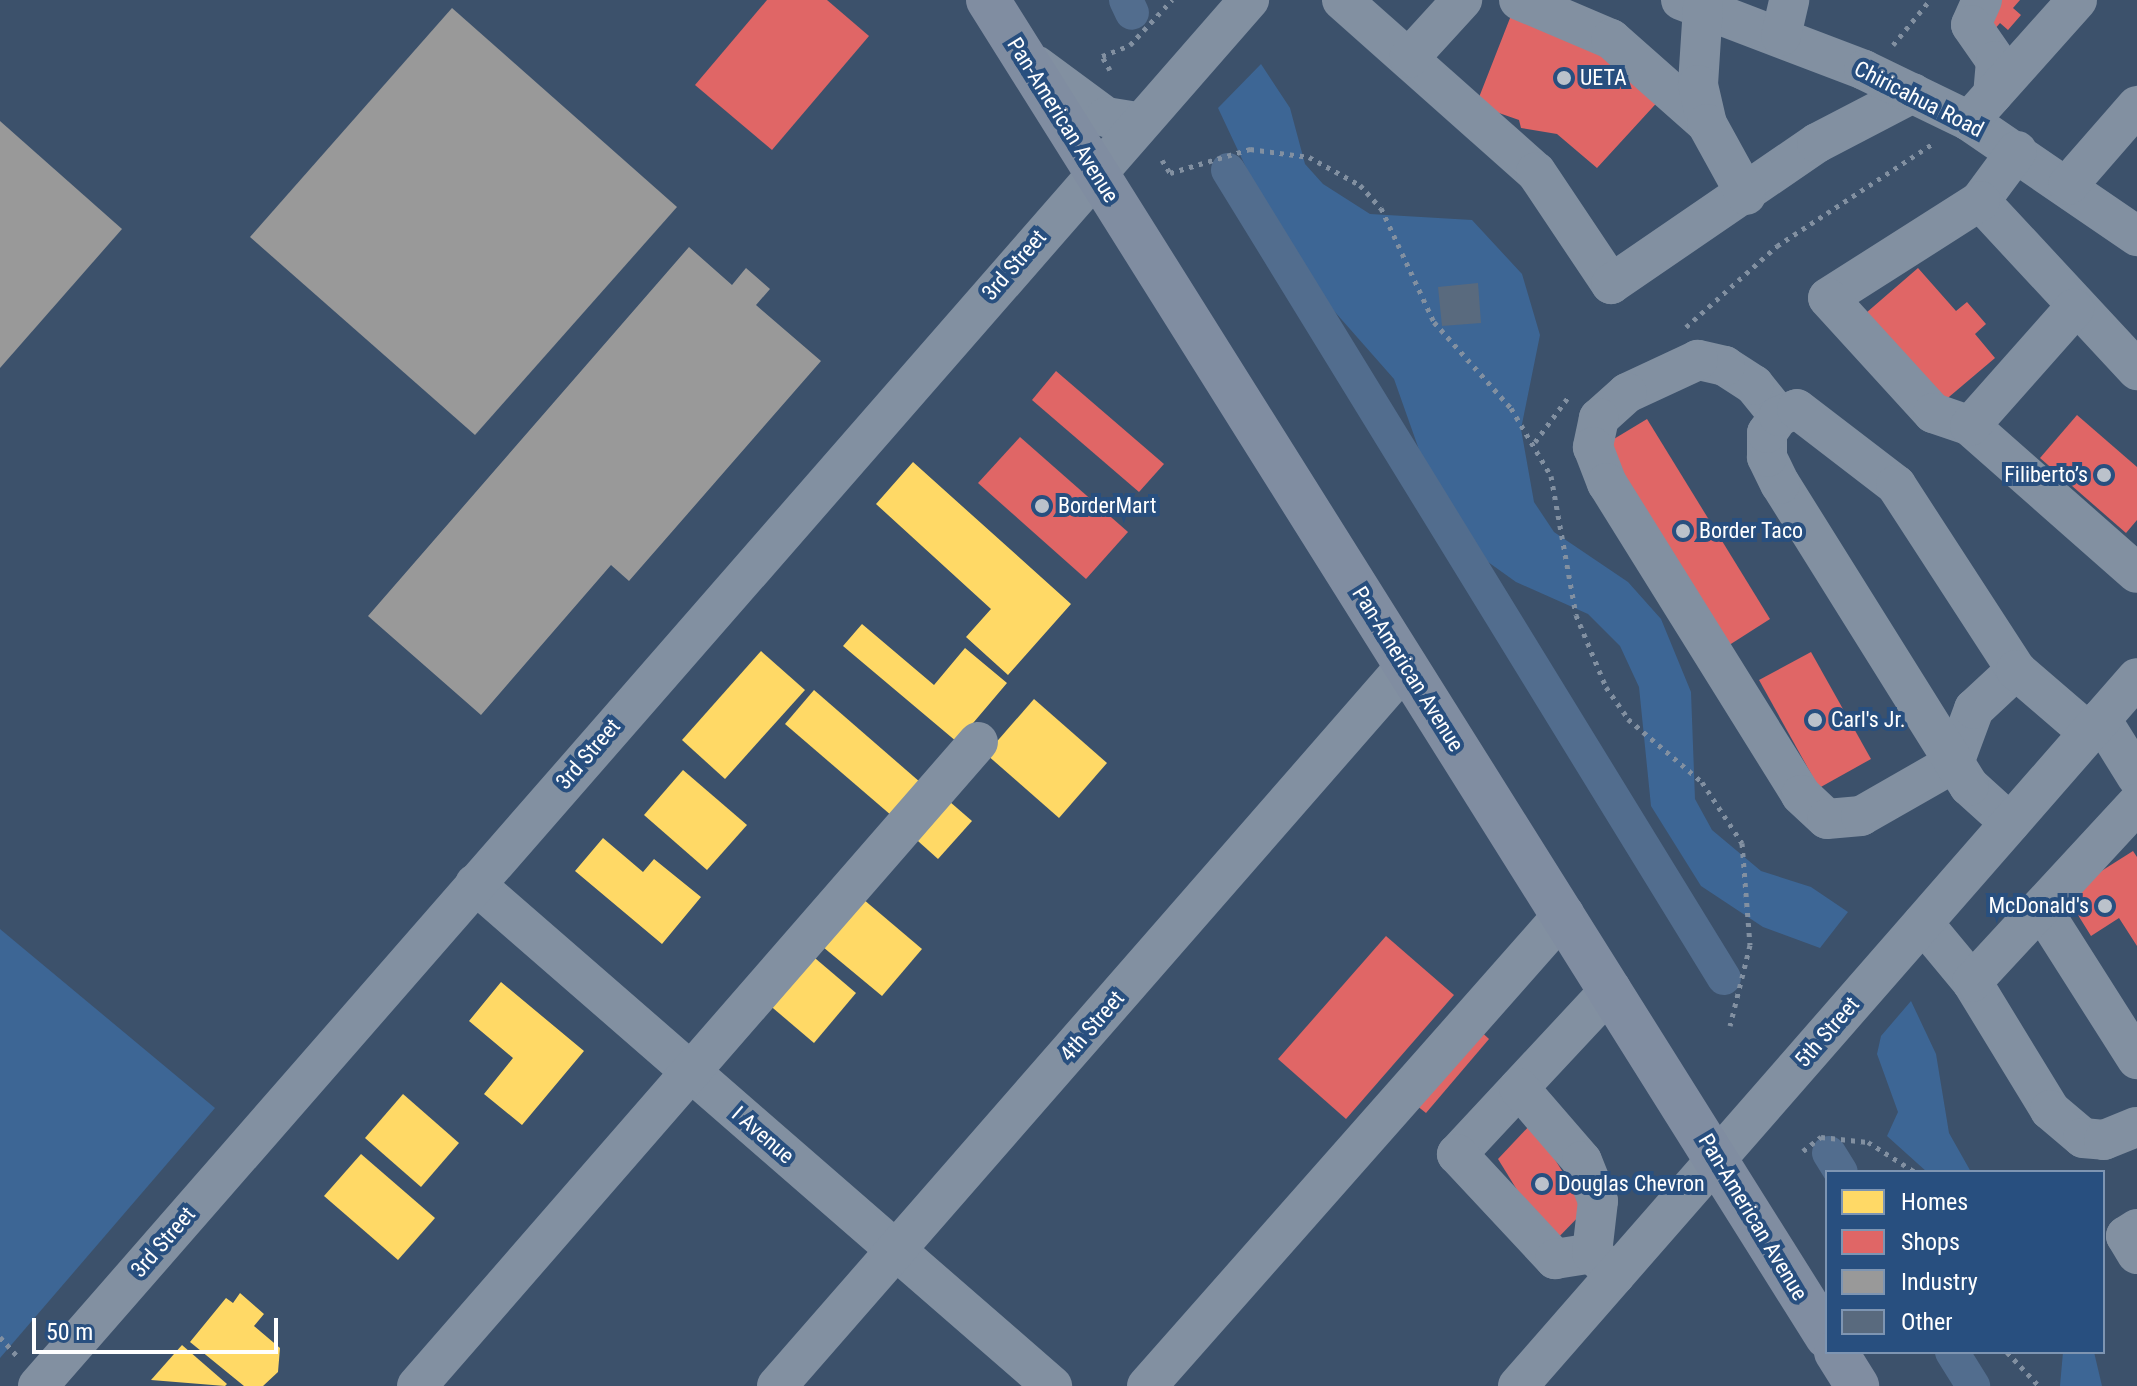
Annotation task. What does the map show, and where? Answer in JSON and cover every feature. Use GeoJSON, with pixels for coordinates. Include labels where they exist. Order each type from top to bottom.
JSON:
{"type":"FeatureCollection","features":[{"type":"Feature","properties":{"kind":"main road","name":"Pan-American Avenue"},"geometry":{"type":"LineString","coordinates":[[988,0],[1717,1157],[1825,1334]]}},
{"type":"Feature","properties":{"kind":"main road"},"geometry":{"type":"LineString","coordinates":[[1837,1354],[1857,1386]]}},
{"type":"Feature","properties":{"kind":"street","name":"3rd Street"},"geometry":{"type":"LineString","coordinates":[[28,1372],[475,884],[1095,171],[1249,0]]}},
{"type":"Feature","properties":{"kind":"street"},"geometry":{"type":"LineString","coordinates":[[1342,0],[1536,172],[1611,284],[1853,121],[1913,93]]}},
{"type":"Feature","properties":{"kind":"street"},"geometry":{"type":"LineString","coordinates":[[1409,58],[1462,0]]}},
{"type":"Feature","properties":{"kind":"street"},"geometry":{"type":"LineString","coordinates":[[1519,0],[1611,39],[1707,124]]}},
{"type":"Feature","properties":{"kind":"street"},"geometry":{"type":"LineString","coordinates":[[1968,117],[1996,61],[1971,25],[1982,0]]}},
{"type":"Feature","properties":{"kind":"street"},"geometry":{"type":"LineString","coordinates":[[1968,117],[2077,0]]}},
{"type":"Feature","properties":{"kind":"street"},"geometry":{"type":"LineString","coordinates":[[1692,4],[1698,85],[1707,124],[1746,195]]}},
{"type":"Feature","properties":{"kind":"street","name":"Chiricahua Road"},"geometry":{"type":"LineString","coordinates":[[1692,4],[1785,18],[1913,93],[1968,117],[2137,236]]}},
{"type":"Feature","properties":{"kind":"street"},"geometry":{"type":"LineString","coordinates":[[1021,52],[1072,98],[1106,117],[1139,122]]}},
{"type":"Feature","properties":{"kind":"street"},"geometry":{"type":"LineString","coordinates":[[2068,185],[2137,106]]}},
{"type":"Feature","properties":{"kind":"street"},"geometry":{"type":"LineString","coordinates":[[2017,151],[1980,201],[1828,298],[1933,413],[1970,426],[2137,573]]}},
{"type":"Feature","properties":{"kind":"street"},"geometry":{"type":"LineString","coordinates":[[1980,201],[2074,309],[2137,370]]}},
{"type":"Feature","properties":{"kind":"street"},"geometry":{"type":"LineString","coordinates":[[1970,426],[2074,309]]}},
{"type":"Feature","properties":{"kind":"street"},"geometry":{"type":"LineString","coordinates":[[1779,416],[1754,385],[1725,366],[1698,360],[1627,393],[1599,418],[1593,447],[1607,483],[1801,795],[1827,819],[1861,816],[1954,763],[1974,709],[2016,670]]}},
{"type":"Feature","properties":{"kind":"street"},"geometry":{"type":"LineString","coordinates":[[2010,823],[1954,763],[1774,471],[1767,433],[1779,416],[1797,409],[1896,485],[2016,670],[2095,726],[2137,777]]}},
{"type":"Feature","properties":{"kind":"street","name":"4th Street"},"geometry":{"type":"LineString","coordinates":[[777,1386],[1406,666]]}},
{"type":"Feature","properties":{"kind":"street","name":"5th Street"},"geometry":{"type":"LineString","coordinates":[[1518,1386],[1604,1264],[1717,1157],[2137,678]]}},
{"type":"Feature","properties":{"kind":"street"},"geometry":{"type":"LineString","coordinates":[[417,1386],[693,1074],[978,742]]}},
{"type":"Feature","properties":{"kind":"street"},"geometry":{"type":"LineString","coordinates":[[1972,982],[2137,804]]}},
{"type":"Feature","properties":{"kind":"street","name":"I Avenue"},"geometry":{"type":"LineString","coordinates":[[475,884],[1052,1386]]}},
{"type":"Feature","properties":{"kind":"street"},"geometry":{"type":"LineString","coordinates":[[2041,908],[2137,1059]]}},
{"type":"Feature","properties":{"kind":"street"},"geometry":{"type":"LineString","coordinates":[[1147,1386],[1564,914]]}},
{"type":"Feature","properties":{"kind":"street"},"geometry":{"type":"LineString","coordinates":[[1923,923],[1972,982],[2050,1110],[2083,1138],[2104,1140],[2137,1127]]}},
{"type":"Feature","properties":{"kind":"street"},"geometry":{"type":"LineString","coordinates":[[1519,1088],[1582,1161],[1598,1201],[1604,1264],[1555,1259],[1457,1154],[1611,989]]}},
{"type":"Feature","properties":{"kind":"street"},"geometry":{"type":"LineString","coordinates":[[2137,1229],[2126,1236],[2137,1254]]}},
{"type":"Feature","properties":{"kind":"path"},"geometry":{"type":"LineString","coordinates":[[1110,70],[1102,56],[1130,45],[1172,0]]}},
{"type":"Feature","properties":{"kind":"path"},"geometry":{"type":"LineString","coordinates":[[1890,49],[1930,0]]}},
{"type":"Feature","properties":{"kind":"path"},"geometry":{"type":"LineString","coordinates":[[1679,334],[1777,246],[1968,117]]}},
{"type":"Feature","properties":{"kind":"path"},"geometry":{"type":"LineString","coordinates":[[1162,160],[1170,173],[1229,152],[1278,151],[1309,157],[1360,185],[1402,243],[1434,322],[1535,443],[1551,476],[1586,649],[1628,719],[1702,782],[1742,843],[1750,945],[1730,1026]]}},
{"type":"Feature","properties":{"kind":"path"},"geometry":{"type":"LineString","coordinates":[[1535,443],[1560,403],[1581,387]]}},
{"type":"Feature","properties":{"kind":"path"},"geometry":{"type":"LineString","coordinates":[[1803,1151],[1821,1137],[1868,1142],[1912,1170]]}},
{"type":"Feature","properties":{"kind":"path"},"geometry":{"type":"LineString","coordinates":[[0,1337],[28,1372]]}},
{"type":"Feature","properties":{"kind":"path"},"geometry":{"type":"LineString","coordinates":[[2009,1354],[2039,1386]]}},
{"type":"Feature","properties":{"kind":"shaded area"},"geometry":{"type":"Polygon","coordinates":[[[1261,64],[1290,108],[1305,164],[1323,184],[1370,214],[1472,220],[1522,274],[1540,335],[1521,429],[1534,502],[1554,532],[1628,582],[1661,619],[1691,692],[1695,799],[1712,830],[1761,871],[1811,887],[1848,912],[1820,948],[1763,927],[1701,886],[1651,806],[1639,687],[1620,646],[1588,614],[1516,582],[1481,557],[1434,492],[1394,379],[1290,261],[1218,108],[1261,64]]]}},
{"type":"Feature","properties":{"kind":"shaded area"},"geometry":{"type":"Polygon","coordinates":[[[0,929],[215,1108],[0,1358],[0,929]]]}},
{"type":"Feature","properties":{"kind":"shaded area"},"geometry":{"type":"Polygon","coordinates":[[[1911,1001],[1936,1054],[1949,1133],[1970,1170],[1925,1170],[1887,1136],[1898,1112],[1877,1054],[1881,1036],[1911,1001]]]}},
{"type":"Feature","properties":{"kind":"shaded area"},"geometry":{"type":"Polygon","coordinates":[[[2063,1354],[2094,1354],[2102,1386],[2060,1386],[2063,1354]]]}},
{"type":"Feature","properties":{"kind":"building: Homes"},"geometry":{"type":"Polygon","coordinates":[[[913,462],[1071,604],[1008,675],[966,637],[991,609],[876,504],[913,462]]]}},
{"type":"Feature","properties":{"kind":"building: Homes"},"geometry":{"type":"Polygon","coordinates":[[[862,624],[934,685],[965,648],[1007,683],[957,742],[843,646],[862,624]]]}},
{"type":"Feature","properties":{"kind":"building: Homes"},"geometry":{"type":"Polygon","coordinates":[[[761,651],[805,690],[725,779],[682,740],[761,651]]]}},
{"type":"Feature","properties":{"kind":"building: Homes"},"geometry":{"type":"Polygon","coordinates":[[[814,690],[928,789],[899,822],[785,724],[814,690]]]}},
{"type":"Feature","properties":{"kind":"building: Homes"},"geometry":{"type":"Polygon","coordinates":[[[1034,699],[1107,763],[1059,818],[986,754],[1034,699]]]}},
{"type":"Feature","properties":{"kind":"building: Homes"},"geometry":{"type":"Polygon","coordinates":[[[683,770],[747,825],[707,870],[644,815],[683,770]]]}},
{"type":"Feature","properties":{"kind":"building: Homes"},"geometry":{"type":"Polygon","coordinates":[[[942,795],[972,821],[938,859],[909,833],[942,795]]]}},
{"type":"Feature","properties":{"kind":"building: Homes"},"geometry":{"type":"Polygon","coordinates":[[[603,838],[643,872],[654,859],[701,897],[662,944],[575,871],[603,838]]]}},
{"type":"Feature","properties":{"kind":"building: Homes"},"geometry":{"type":"Polygon","coordinates":[[[863,899],[922,949],[882,996],[823,947],[863,899]]]}},
{"type":"Feature","properties":{"kind":"building: Homes"},"geometry":{"type":"Polygon","coordinates":[[[809,953],[856,993],[814,1043],[767,1003],[809,953]]]}},
{"type":"Feature","properties":{"kind":"building: Homes"},"geometry":{"type":"Polygon","coordinates":[[[501,982],[584,1051],[522,1125],[484,1094],[513,1058],[469,1021],[501,982]]]}},
{"type":"Feature","properties":{"kind":"building: Homes"},"geometry":{"type":"Polygon","coordinates":[[[403,1094],[459,1143],[421,1187],[365,1138],[403,1094]]]}},
{"type":"Feature","properties":{"kind":"building: Homes"},"geometry":{"type":"Polygon","coordinates":[[[361,1154],[435,1218],[398,1260],[324,1196],[361,1154]]]}},
{"type":"Feature","properties":{"kind":"building: Homes"},"geometry":{"type":"Polygon","coordinates":[[[240,1293],[264,1314],[254,1326],[280,1348],[278,1372],[263,1386],[244,1386],[190,1342],[226,1298],[233,1303],[240,1293]]]}},
{"type":"Feature","properties":{"kind":"building: Homes"},"geometry":{"type":"Polygon","coordinates":[[[182,1345],[227,1384],[151,1380],[182,1345]]]}},
{"type":"Feature","properties":{"kind":"building: Shops"},"geometry":{"type":"Polygon","coordinates":[[[767,0],[827,0],[869,36],[772,150],[695,85],[767,0]]]}},
{"type":"Feature","properties":{"kind":"building: Shops"},"geometry":{"type":"Polygon","coordinates":[[[1998,0],[2020,0],[2013,8],[2021,15],[2008,30],[2000,23],[1993,31],[1981,20],[1998,0]]]}},
{"type":"Feature","properties":{"kind":"building: Shops","name":"UETA"},"geometry":{"type":"Polygon","coordinates":[[[1512,13],[1597,47],[1663,96],[1597,168],[1557,134],[1521,128],[1519,120],[1476,105],[1512,13]]]}},
{"type":"Feature","properties":{"kind":"building: Shops"},"geometry":{"type":"Polygon","coordinates":[[[1918,268],[1956,311],[1967,302],[1986,324],[1975,334],[1995,358],[1943,402],[1866,313],[1918,268]]]}},
{"type":"Feature","properties":{"kind":"building: Shops"},"geometry":{"type":"Polygon","coordinates":[[[1056,371],[1164,464],[1139,492],[1032,400],[1056,371]]]}},
{"type":"Feature","properties":{"kind":"building: Shops"},"geometry":{"type":"Polygon","coordinates":[[[2077,415],[2137,467],[2137,520],[2126,533],[2040,458],[2077,415]]]}},
{"type":"Feature","properties":{"kind":"building: Shops"},"geometry":{"type":"Polygon","coordinates":[[[1647,419],[1770,619],[1723,649],[1599,448],[1647,419]]]}},
{"type":"Feature","properties":{"kind":"building: Shops"},"geometry":{"type":"Polygon","coordinates":[[[1020,437],[1128,532],[1086,579],[978,483],[1020,437]]]}},
{"type":"Feature","properties":{"kind":"building: Shops","name":"Carl's Jr."},"geometry":{"type":"Polygon","coordinates":[[[1811,652],[1871,759],[1819,788],[1759,680],[1811,652]]]}},
{"type":"Feature","properties":{"kind":"building: Shops","name":"McDonald's"},"geometry":{"type":"Polygon","coordinates":[[[2133,851],[2137,857],[2137,946],[2119,918],[2091,936],[2065,894],[2133,851]]]}},
{"type":"Feature","properties":{"kind":"building: Shops"},"geometry":{"type":"Polygon","coordinates":[[[1386,936],[1454,995],[1346,1119],[1278,1059],[1386,936]]]}},
{"type":"Feature","properties":{"kind":"building: Shops"},"geometry":{"type":"Polygon","coordinates":[[[1475,1026],[1489,1039],[1426,1113],[1411,1101],[1475,1026]]]}},
{"type":"Feature","properties":{"kind":"building: Shops","name":"Douglas Chevron"},"geometry":{"type":"Polygon","coordinates":[[[1532,1123],[1586,1209],[1551,1245],[1498,1159],[1532,1123]]]}},
{"type":"Feature","properties":{"kind":"building: Industry"},"geometry":{"type":"Polygon","coordinates":[[[452,8],[677,207],[475,435],[250,237],[452,8]]]}},
{"type":"Feature","properties":{"kind":"building: Industry"},"geometry":{"type":"Polygon","coordinates":[[[0,121],[122,229],[0,368],[0,121]]]}},
{"type":"Feature","properties":{"kind":"building: Industry"},"geometry":{"type":"Polygon","coordinates":[[[689,247],[732,285],[746,268],[770,289],[756,305],[821,361],[629,581],[611,565],[481,715],[368,616],[689,247]]]}},
{"type":"Feature","properties":{"kind":"building: Other"},"geometry":{"type":"Polygon","coordinates":[[[1478,283],[1481,323],[1442,326],[1438,287],[1478,283]]]}},
{"type":"Feature","properties":{"kind":"waterway"},"geometry":{"type":"LineString","coordinates":[[1126,0],[1132,13]]}},
{"type":"Feature","properties":{"kind":"waterway"},"geometry":{"type":"LineString","coordinates":[[1228,170],[1724,978]]}},
{"type":"Feature","properties":{"kind":"waterway"},"geometry":{"type":"LineString","coordinates":[[1829,1153],[1840,1170]]}},
{"type":"Feature","properties":{"kind":"waterway"},"geometry":{"type":"LineString","coordinates":[[1953,1354],[1973,1386]]}},
{"type":"Feature","properties":{"kind":"place","name":"UETA"},"geometry":{"type":"Point","coordinates":[1564,78]}},
{"type":"Feature","properties":{"kind":"place","name":"Filiberto’s"},"geometry":{"type":"Point","coordinates":[2104,475]}},
{"type":"Feature","properties":{"kind":"place","name":"BorderMart"},"geometry":{"type":"Point","coordinates":[1042,506]}},
{"type":"Feature","properties":{"kind":"place","name":"Border Taco"},"geometry":{"type":"Point","coordinates":[1683,531]}},
{"type":"Feature","properties":{"kind":"place","name":"Carl's Jr."},"geometry":{"type":"Point","coordinates":[1815,720]}},
{"type":"Feature","properties":{"kind":"place","name":"McDonald's"},"geometry":{"type":"Point","coordinates":[2105,906]}},
{"type":"Feature","properties":{"kind":"place","name":"Douglas Chevron"},"geometry":{"type":"Point","coordinates":[1542,1184]}}]}
